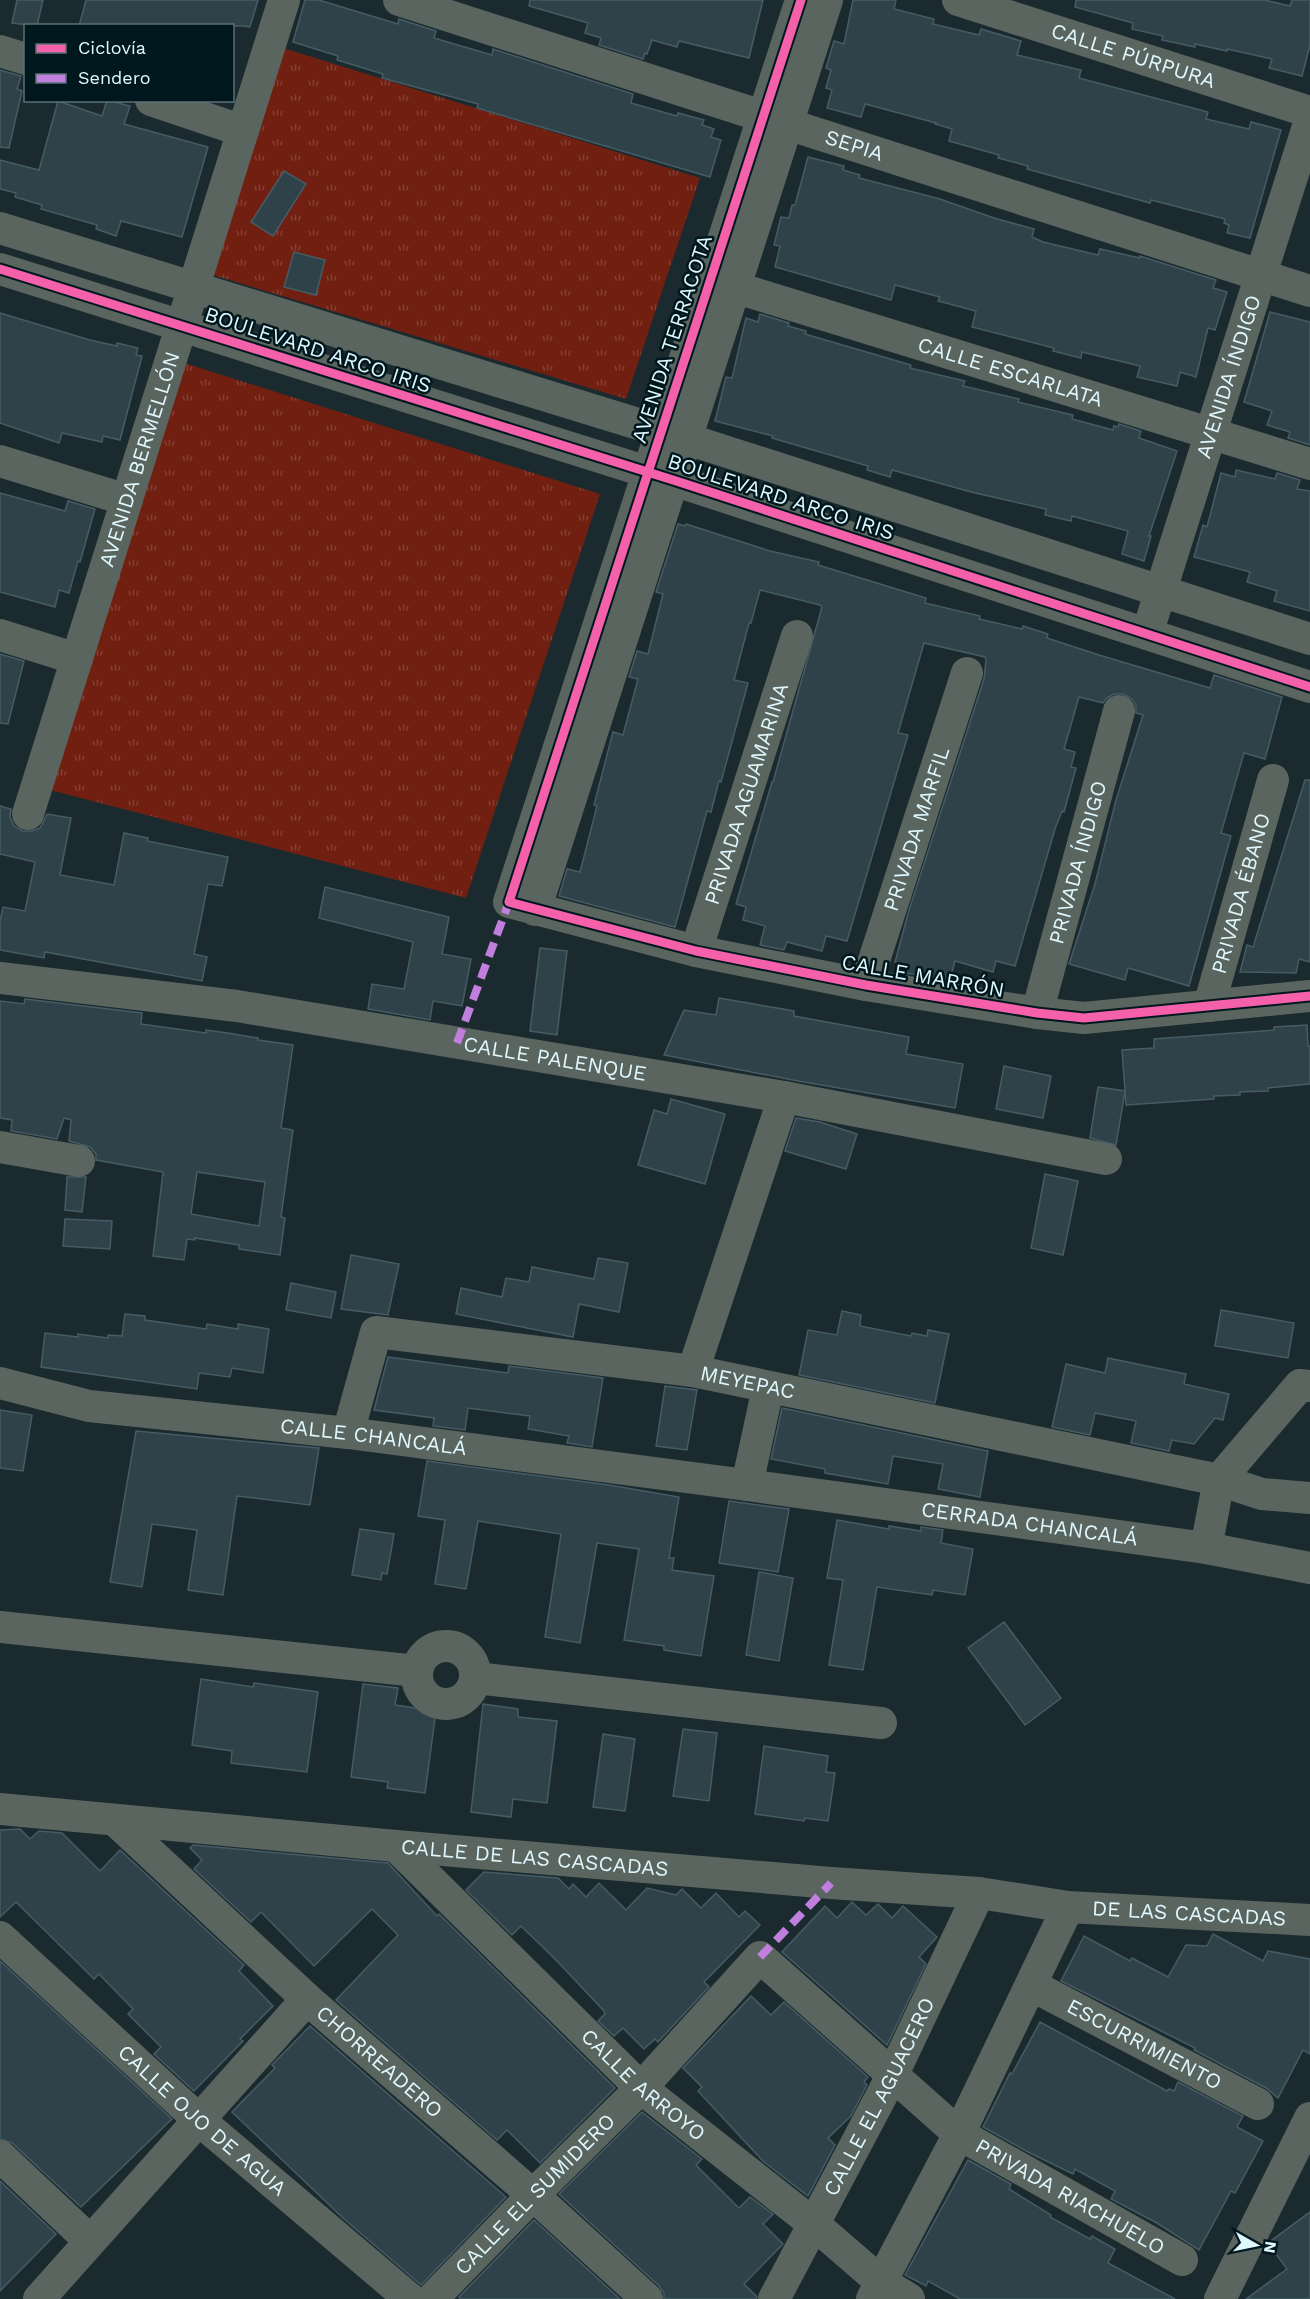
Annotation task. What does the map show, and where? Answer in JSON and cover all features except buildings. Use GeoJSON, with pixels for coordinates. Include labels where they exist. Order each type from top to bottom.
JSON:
{"type":"FeatureCollection","features":[{"type":"Feature","properties":{"kind":"street","name":"AVENIDA BERMELLÓN"},"geometry":{"type":"LineString","coordinates":[[28,814],[284,0]]}},
{"type":"Feature","properties":{"kind":"street","name":"SEPIA"},"geometry":{"type":"LineString","coordinates":[[399,0],[1310,291]]}},
{"type":"Feature","properties":{"kind":"street","name":"AVENIDA TERRACOTA"},"geometry":{"type":"LineString","coordinates":[[535,910],[661,477],[775,120],[801,0]]}},
{"type":"Feature","properties":{"kind":"street","name":"AVENIDA TERRACOTA"},"geometry":{"type":"LineString","coordinates":[[775,120],[828,0]]}},
{"type":"Feature","properties":{"kind":"street","name":"CALLE PÚRPURA"},"geometry":{"type":"LineString","coordinates":[[958,0],[1310,112]]}},
{"type":"Feature","properties":{"kind":"street"},"geometry":{"type":"LineString","coordinates":[[0,51],[24,58]]}},
{"type":"Feature","properties":{"kind":"street"},"geometry":{"type":"LineString","coordinates":[[157,102],[243,131]]}},
{"type":"Feature","properties":{"kind":"street","name":"AVENIDA ÍNDIGO"},"geometry":{"type":"LineString","coordinates":[[1147,634],[1310,120]]}},
{"type":"Feature","properties":{"kind":"street","name":"BOULEVARD ARCO IRIS"},"geometry":{"type":"LineString","coordinates":[[0,228],[674,435],[1161,589],[1310,639]]}},
{"type":"Feature","properties":{"kind":"street","name":"BOULEVARD ARCO IRIS"},"geometry":{"type":"LineString","coordinates":[[0,269],[661,477],[1310,687]]}},
{"type":"Feature","properties":{"kind":"street","name":"CALLE ESCARLATA"},"geometry":{"type":"LineString","coordinates":[[723,283],[1310,464]]}},
{"type":"Feature","properties":{"kind":"street"},"geometry":{"type":"LineString","coordinates":[[0,461],[127,500]]}},
{"type":"Feature","properties":{"kind":"street"},"geometry":{"type":"LineString","coordinates":[[0,635],[77,659]]}},
{"type":"Feature","properties":{"kind":"street","name":"PRIVADA AGUAMARINA"},"geometry":{"type":"LineString","coordinates":[[696,951],[797,636]]}},
{"type":"Feature","properties":{"kind":"street","name":"PRIVADA MARFIL"},"geometry":{"type":"LineString","coordinates":[[866,985],[968,673]]}},
{"type":"Feature","properties":{"kind":"street","name":"PRIVADA ÍNDIGO"},"geometry":{"type":"LineString","coordinates":[[1037,1013],[1119,711]]}},
{"type":"Feature","properties":{"kind":"street","name":"PRIVADA ÉBANO"},"geometry":{"type":"LineString","coordinates":[[1209,1006],[1273,780]]}},
{"type":"Feature","properties":{"kind":"street","name":"CALLE MARRÓN"},"geometry":{"type":"LineString","coordinates":[[535,910],[696,951],[866,985],[1037,1013],[1084,1018],[1310,996]]}},
{"type":"Feature","properties":{"kind":"street","name":"CALLE PALENQUE"},"geometry":{"type":"LineString","coordinates":[[0,978],[237,1006],[784,1098],[1106,1159]]}},
{"type":"Feature","properties":{"kind":"street"},"geometry":{"type":"LineString","coordinates":[[693,1371],[784,1098]]}},
{"type":"Feature","properties":{"kind":"street"},"geometry":{"type":"LineString","coordinates":[[0,1147],[79,1161]]}},
{"type":"Feature","properties":{"kind":"street","name":"MEYEPAC"},"geometry":{"type":"LineString","coordinates":[[348,1433],[376,1332],[693,1371],[1219,1479],[1262,1494],[1310,1498]]}},
{"type":"Feature","properties":{"kind":"street","name":"CALLE CHANCALÁ"},"geometry":{"type":"LineString","coordinates":[[0,1383],[89,1406],[348,1433],[747,1485]]}},
{"type":"Feature","properties":{"kind":"street"},"geometry":{"type":"LineString","coordinates":[[1206,1548],[1219,1479],[1300,1385],[1310,1386]]}},
{"type":"Feature","properties":{"kind":"street"},"geometry":{"type":"LineString","coordinates":[[747,1485],[768,1388]]}},
{"type":"Feature","properties":{"kind":"street","name":"CERRADA CHANCALÁ"},"geometry":{"type":"LineString","coordinates":[[747,1485],[1206,1548],[1310,1568]]}},
{"type":"Feature","properties":{"kind":"street"},"geometry":{"type":"LineString","coordinates":[[0,1627],[417,1671],[422,1691],[429,1699],[438,1703],[458,1701],[466,1696],[475,1678],[881,1723]]}},
{"type":"Feature","properties":{"kind":"street","name":"CALLE DE LAS CASCADAS"},"geometry":{"type":"LineString","coordinates":[[0,1809],[396,1846],[819,1882],[979,1893],[1068,1907]]}},
{"type":"Feature","properties":{"kind":"street","name":"CHORREADERO"},"geometry":{"type":"LineString","coordinates":[[116,1821],[307,1999],[533,2195],[647,2299]]}},
{"type":"Feature","properties":{"kind":"street","name":"CALLE ARROYO"},"geometry":{"type":"LineString","coordinates":[[396,1846],[641,2088],[814,2225],[877,2291],[909,2299]]}},
{"type":"Feature","properties":{"kind":"street","name":"CALLE EL AGUACERO"},"geometry":{"type":"LineString","coordinates":[[774,2299],[892,2076],[979,1893]]}},
{"type":"Feature","properties":{"kind":"street"},"geometry":{"type":"LineString","coordinates":[[877,2291],[959,2134],[1068,1907]]}},
{"type":"Feature","properties":{"kind":"street","name":"DE LAS CASCADAS"},"geometry":{"type":"LineString","coordinates":[[1068,1907],[1310,1920]]}},
{"type":"Feature","properties":{"kind":"street","name":"CALLE OJO DE AGUA"},"geometry":{"type":"LineString","coordinates":[[0,1937],[199,2120],[410,2299]]}},
{"type":"Feature","properties":{"kind":"street","name":"CALLE EL SUMIDERO"},"geometry":{"type":"LineString","coordinates":[[432,2299],[641,2088],[760,1957]]}},
{"type":"Feature","properties":{"kind":"street","name":"PRIVADA RIACHUELO"},"geometry":{"type":"LineString","coordinates":[[760,1957],[959,2134],[1182,2260]]}},
{"type":"Feature","properties":{"kind":"street","name":"ESCURRIMIENTO"},"geometry":{"type":"LineString","coordinates":[[1031,1985],[1258,2104]]}},
{"type":"Feature","properties":{"kind":"street"},"geometry":{"type":"LineString","coordinates":[[39,2299],[307,1999]]}},
{"type":"Feature","properties":{"kind":"street"},"geometry":{"type":"LineString","coordinates":[[1220,2299],[1308,2131]]}},
{"type":"Feature","properties":{"kind":"street"},"geometry":{"type":"LineString","coordinates":[[0,2156],[90,2241]]}},
{"type":"Feature","properties":{"kind":"green space"},"geometry":{"type":"Polygon","coordinates":[[[280,47],[700,178],[626,399],[206,273],[280,47]]]}},
{"type":"Feature","properties":{"kind":"green space"},"geometry":{"type":"Polygon","coordinates":[[[181,362],[600,494],[466,898],[50,790],[181,362]]]}},
{"type":"Feature","properties":{"kind":"marked path"},"geometry":{"type":"LineString","coordinates":[[457,1043],[509,902]]}},
{"type":"Feature","properties":{"kind":"marked path"},"geometry":{"type":"LineString","coordinates":[[760,1957],[831,1883]]}},
{"type":"Feature","properties":{"kind":"cycle path"},"geometry":{"type":"LineString","coordinates":[[801,0],[509,902],[696,951],[866,985],[1037,1013],[1084,1018],[1310,996]]}},
{"type":"Feature","properties":{"kind":"cycle path"},"geometry":{"type":"LineString","coordinates":[[0,269],[673,480],[1310,687]]}}]}
